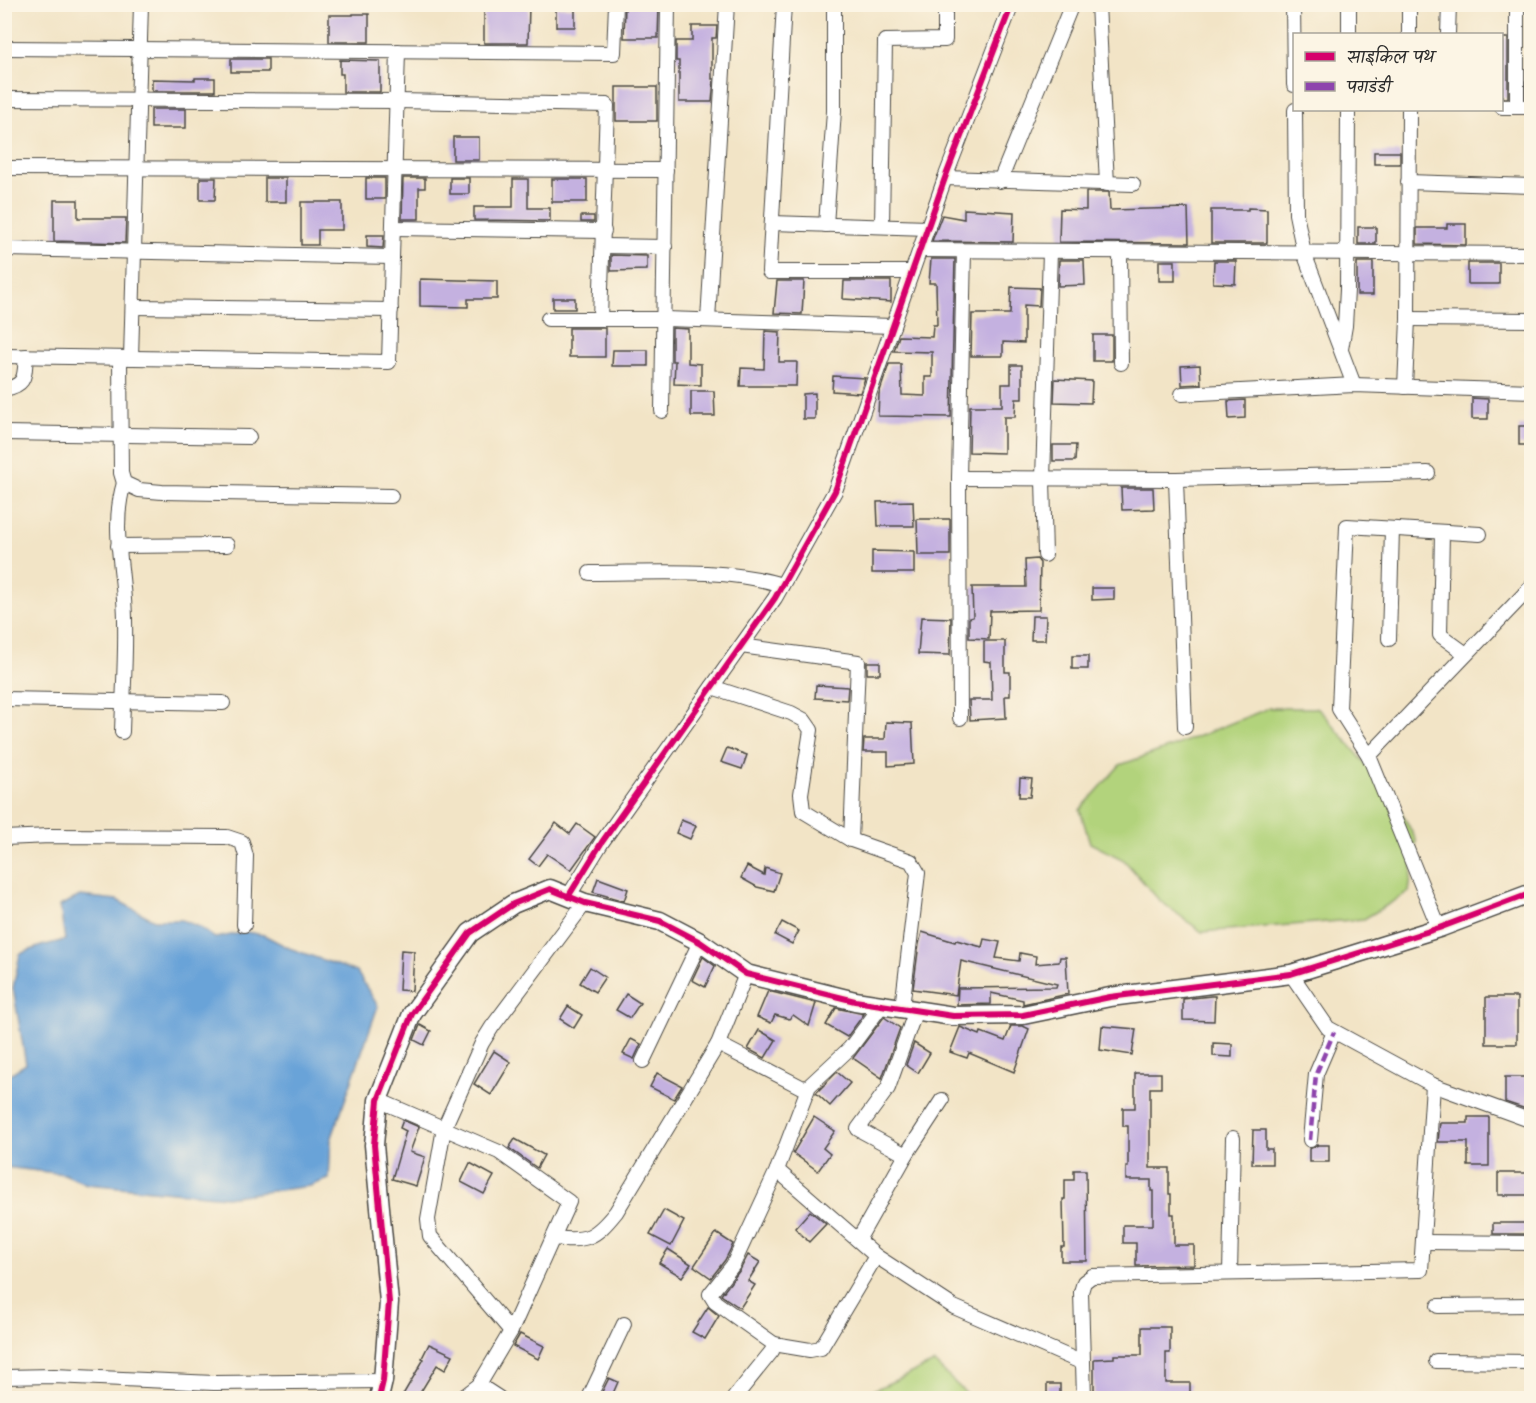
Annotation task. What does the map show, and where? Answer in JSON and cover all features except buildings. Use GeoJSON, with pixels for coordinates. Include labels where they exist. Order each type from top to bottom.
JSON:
{"type":"FeatureCollection","features":[{"type":"Feature","properties":{"kind":"street"},"geometry":{"type":"LineString","coordinates":[[122,732],[125,621],[118,546],[118,502],[124,483],[121,474],[120,435],[126,358],[133,307],[141,4]]}},
{"type":"Feature","properties":{"kind":"street"},"geometry":{"type":"LineString","coordinates":[[4,48],[614,53],[616,4]]}},
{"type":"Feature","properties":{"kind":"street"},"geometry":{"type":"LineString","coordinates":[[662,411],[668,4]]}},
{"type":"Feature","properties":{"kind":"street"},"geometry":{"type":"LineString","coordinates":[[708,320],[727,4]]}},
{"type":"Feature","properties":{"kind":"street"},"geometry":{"type":"LineString","coordinates":[[784,4],[769,272],[912,272]]}},
{"type":"Feature","properties":{"kind":"street"},"geometry":{"type":"LineString","coordinates":[[826,225],[834,111],[834,4]]}},
{"type":"Feature","properties":{"kind":"street"},"geometry":{"type":"LineString","coordinates":[[882,226],[885,40],[945,40],[945,4]]}},
{"type":"Feature","properties":{"kind":"street"},"geometry":{"type":"LineString","coordinates":[[511,1331],[430,1236],[428,1219],[444,1128],[482,1043],[577,900],[602,842],[782,585],[835,491],[945,178],[1012,4]]}},
{"type":"Feature","properties":{"kind":"street"},"geometry":{"type":"LineString","coordinates":[[1000,181],[1072,4]]}},
{"type":"Feature","properties":{"kind":"street"},"geometry":{"type":"LineString","coordinates":[[1098,4],[1107,184]]}},
{"type":"Feature","properties":{"kind":"street"},"geometry":{"type":"LineString","coordinates":[[1293,4],[1293,33]]}},
{"type":"Feature","properties":{"kind":"street"},"geometry":{"type":"LineString","coordinates":[[1349,4],[1349,33]]}},
{"type":"Feature","properties":{"kind":"street"},"geometry":{"type":"LineString","coordinates":[[1409,33],[1410,4]]}},
{"type":"Feature","properties":{"kind":"street"},"geometry":{"type":"LineString","coordinates":[[1448,33],[1449,4]]}},
{"type":"Feature","properties":{"kind":"street"},"geometry":{"type":"LineString","coordinates":[[1503,107],[1524,107],[1517,4]]}},
{"type":"Feature","properties":{"kind":"street"},"geometry":{"type":"LineString","coordinates":[[4,356],[389,362],[398,51]]}},
{"type":"Feature","properties":{"kind":"street"},"geometry":{"type":"LineString","coordinates":[[4,99],[397,101],[607,105],[600,319]]}},
{"type":"Feature","properties":{"kind":"street"},"geometry":{"type":"LineString","coordinates":[[1295,111],[1296,214],[1304,253],[1354,385]]}},
{"type":"Feature","properties":{"kind":"street"},"geometry":{"type":"LineString","coordinates":[[1341,351],[1345,326],[1348,111]]}},
{"type":"Feature","properties":{"kind":"street"},"geometry":{"type":"LineString","coordinates":[[1405,387],[1408,319],[1409,111]]}},
{"type":"Feature","properties":{"kind":"street"},"geometry":{"type":"LineString","coordinates":[[4,168],[666,170]]}},
{"type":"Feature","properties":{"kind":"street"},"geometry":{"type":"LineString","coordinates":[[945,178],[1132,184]]}},
{"type":"Feature","properties":{"kind":"street"},"geometry":{"type":"LineString","coordinates":[[1408,182],[1532,186]]}},
{"type":"Feature","properties":{"kind":"street"},"geometry":{"type":"LineString","coordinates":[[772,223],[928,228]]}},
{"type":"Feature","properties":{"kind":"street"},"geometry":{"type":"LineString","coordinates":[[393,228],[603,238],[665,247]]}},
{"type":"Feature","properties":{"kind":"street"},"geometry":{"type":"LineString","coordinates":[[4,249],[392,257]]}},
{"type":"Feature","properties":{"kind":"street"},"geometry":{"type":"LineString","coordinates":[[921,250],[1532,254]]}},
{"type":"Feature","properties":{"kind":"street"},"geometry":{"type":"LineString","coordinates":[[960,718],[959,478],[964,250]]}},
{"type":"Feature","properties":{"kind":"street"},"geometry":{"type":"LineString","coordinates":[[1045,555],[1043,479],[1050,251]]}},
{"type":"Feature","properties":{"kind":"street"},"geometry":{"type":"LineString","coordinates":[[1120,251],[1121,363]]}},
{"type":"Feature","properties":{"kind":"street"},"geometry":{"type":"LineString","coordinates":[[133,307],[391,310]]}},
{"type":"Feature","properties":{"kind":"street"},"geometry":{"type":"LineString","coordinates":[[548,319],[664,319],[893,326]]}},
{"type":"Feature","properties":{"kind":"street"},"geometry":{"type":"LineString","coordinates":[[1408,319],[1532,320]]}},
{"type":"Feature","properties":{"kind":"street"},"geometry":{"type":"LineString","coordinates":[[4,389],[16,387],[24,378],[26,356]]}},
{"type":"Feature","properties":{"kind":"street"},"geometry":{"type":"LineString","coordinates":[[1182,394],[1354,385],[1532,391]]}},
{"type":"Feature","properties":{"kind":"street"},"geometry":{"type":"LineString","coordinates":[[5,433],[249,437]]}},
{"type":"Feature","properties":{"kind":"street"},"geometry":{"type":"LineString","coordinates":[[959,478],[1176,479],[1428,473]]}},
{"type":"Feature","properties":{"kind":"street"},"geometry":{"type":"LineString","coordinates":[[1176,479],[1185,727]]}},
{"type":"Feature","properties":{"kind":"street"},"geometry":{"type":"LineString","coordinates":[[124,483],[139,490],[162,492],[391,496]]}},
{"type":"Feature","properties":{"kind":"street"},"geometry":{"type":"LineString","coordinates":[[1439,928],[1369,756],[1339,708],[1347,526],[1480,534]]}},
{"type":"Feature","properties":{"kind":"street"},"geometry":{"type":"LineString","coordinates":[[1389,639],[1392,529]]}},
{"type":"Feature","properties":{"kind":"street"},"geometry":{"type":"LineString","coordinates":[[1442,532],[1440,634],[1466,654]]}},
{"type":"Feature","properties":{"kind":"street"},"geometry":{"type":"LineString","coordinates":[[118,546],[227,545]]}},
{"type":"Feature","properties":{"kind":"street"},"geometry":{"type":"LineString","coordinates":[[590,573],[712,575],[763,580],[782,585]]}},
{"type":"Feature","properties":{"kind":"street"},"geometry":{"type":"LineString","coordinates":[[1369,756],[1532,586]]}},
{"type":"Feature","properties":{"kind":"street"},"geometry":{"type":"LineString","coordinates":[[741,646],[858,662],[851,840]]}},
{"type":"Feature","properties":{"kind":"street"},"geometry":{"type":"LineString","coordinates":[[712,687],[791,713],[804,720],[812,730],[801,794],[803,811],[851,840],[911,861],[918,873],[909,1009],[888,1088],[858,1129],[906,1155]]}},
{"type":"Feature","properties":{"kind":"street"},"geometry":{"type":"LineString","coordinates":[[4,699],[224,703]]}},
{"type":"Feature","properties":{"kind":"street"},"geometry":{"type":"LineString","coordinates":[[4,838],[227,837],[242,842],[246,856],[244,925]]}},
{"type":"Feature","properties":{"kind":"street"},"geometry":{"type":"LineString","coordinates":[[4,1377],[54,1376],[381,1390],[389,1302],[374,1146],[378,1100],[412,1014],[470,933],[513,904],[550,889],[577,900],[660,921],[700,942],[746,974],[855,1000],[953,1016],[1023,1015],[1110,997],[1291,974],[1439,928],[1532,893]]}},
{"type":"Feature","properties":{"kind":"street"},"geometry":{"type":"LineString","coordinates":[[643,1061],[700,942]]}},
{"type":"Feature","properties":{"kind":"street"},"geometry":{"type":"LineString","coordinates":[[553,1238],[576,1241],[601,1231],[616,1212],[718,1044],[746,974]]}},
{"type":"Feature","properties":{"kind":"street"},"geometry":{"type":"LineString","coordinates":[[1291,974],[1328,1028],[1334,1032],[1433,1085],[1532,1121]]}},
{"type":"Feature","properties":{"kind":"street"},"geometry":{"type":"LineString","coordinates":[[876,1256],[821,1348],[810,1350],[774,1344],[716,1302],[710,1294],[733,1265],[777,1170],[809,1086],[850,1048],[882,1005]]}},
{"type":"Feature","properties":{"kind":"street"},"geometry":{"type":"LineString","coordinates":[[1310,1140],[1316,1074],[1334,1032]]}},
{"type":"Feature","properties":{"kind":"street"},"geometry":{"type":"LineString","coordinates":[[718,1044],[807,1090]]}},
{"type":"Feature","properties":{"kind":"street"},"geometry":{"type":"LineString","coordinates":[[1084,1398],[1081,1292],[1084,1282],[1092,1276],[1421,1270],[1433,1085]]}},
{"type":"Feature","properties":{"kind":"street"},"geometry":{"type":"LineString","coordinates":[[378,1100],[499,1152],[569,1202],[511,1331],[480,1385],[462,1398]]}},
{"type":"Feature","properties":{"kind":"street"},"geometry":{"type":"LineString","coordinates":[[858,1240],[906,1155],[942,1100]]}},
{"type":"Feature","properties":{"kind":"street"},"geometry":{"type":"LineString","coordinates":[[1230,1273],[1233,1138]]}},
{"type":"Feature","properties":{"kind":"street"},"geometry":{"type":"LineString","coordinates":[[777,1170],[876,1256],[954,1307],[1083,1364]]}},
{"type":"Feature","properties":{"kind":"street"},"geometry":{"type":"LineString","coordinates":[[1423,1242],[1532,1244]]}},
{"type":"Feature","properties":{"kind":"street"},"geometry":{"type":"LineString","coordinates":[[1438,1306],[1532,1305]]}},
{"type":"Feature","properties":{"kind":"street"},"geometry":{"type":"LineString","coordinates":[[589,1398],[624,1324]]}},
{"type":"Feature","properties":{"kind":"street"},"geometry":{"type":"LineString","coordinates":[[734,1398],[772,1351],[774,1344]]}},
{"type":"Feature","properties":{"kind":"street"},"geometry":{"type":"LineString","coordinates":[[1436,1361],[1532,1362]]}},
{"type":"Feature","properties":{"kind":"street"},"geometry":{"type":"LineString","coordinates":[[480,1385],[499,1398]]}},
{"type":"Feature","properties":{"kind":"green space"},"geometry":{"type":"Polygon","coordinates":[[[1269,708],[1318,708],[1392,794],[1416,840],[1409,892],[1364,919],[1202,932],[1159,900],[1124,860],[1090,843],[1080,810],[1120,765],[1269,708]]]}},
{"type":"Feature","properties":{"kind":"green space"},"geometry":{"type":"Polygon","coordinates":[[[934,1363],[971,1398],[856,1398],[934,1363]]]}},
{"type":"Feature","properties":{"kind":"water"},"geometry":{"type":"Polygon","coordinates":[[[80,896],[117,900],[154,920],[182,920],[199,927],[215,938],[246,932],[264,935],[289,948],[357,972],[378,1006],[331,1140],[329,1179],[310,1186],[226,1197],[87,1184],[64,1174],[5,1167],[5,1077],[26,1064],[13,988],[20,954],[65,940],[60,906],[80,896]]]}},
{"type":"Feature","properties":{"kind":"marked path"},"geometry":{"type":"LineString","coordinates":[[1310,1140],[1316,1074],[1334,1032]]}},
{"type":"Feature","properties":{"kind":"cycle path"},"geometry":{"type":"LineString","coordinates":[[568,897],[602,842],[775,598],[835,491],[945,178],[1012,4]]}},
{"type":"Feature","properties":{"kind":"cycle path"},"geometry":{"type":"LineString","coordinates":[[379,1398],[383,1381],[389,1302],[374,1145],[378,1100],[412,1014],[470,933],[513,904],[550,889],[585,903],[660,921],[700,942],[746,974],[855,1001],[953,1016],[1023,1015],[1110,997],[1291,974],[1439,928],[1532,893]]}}]}
